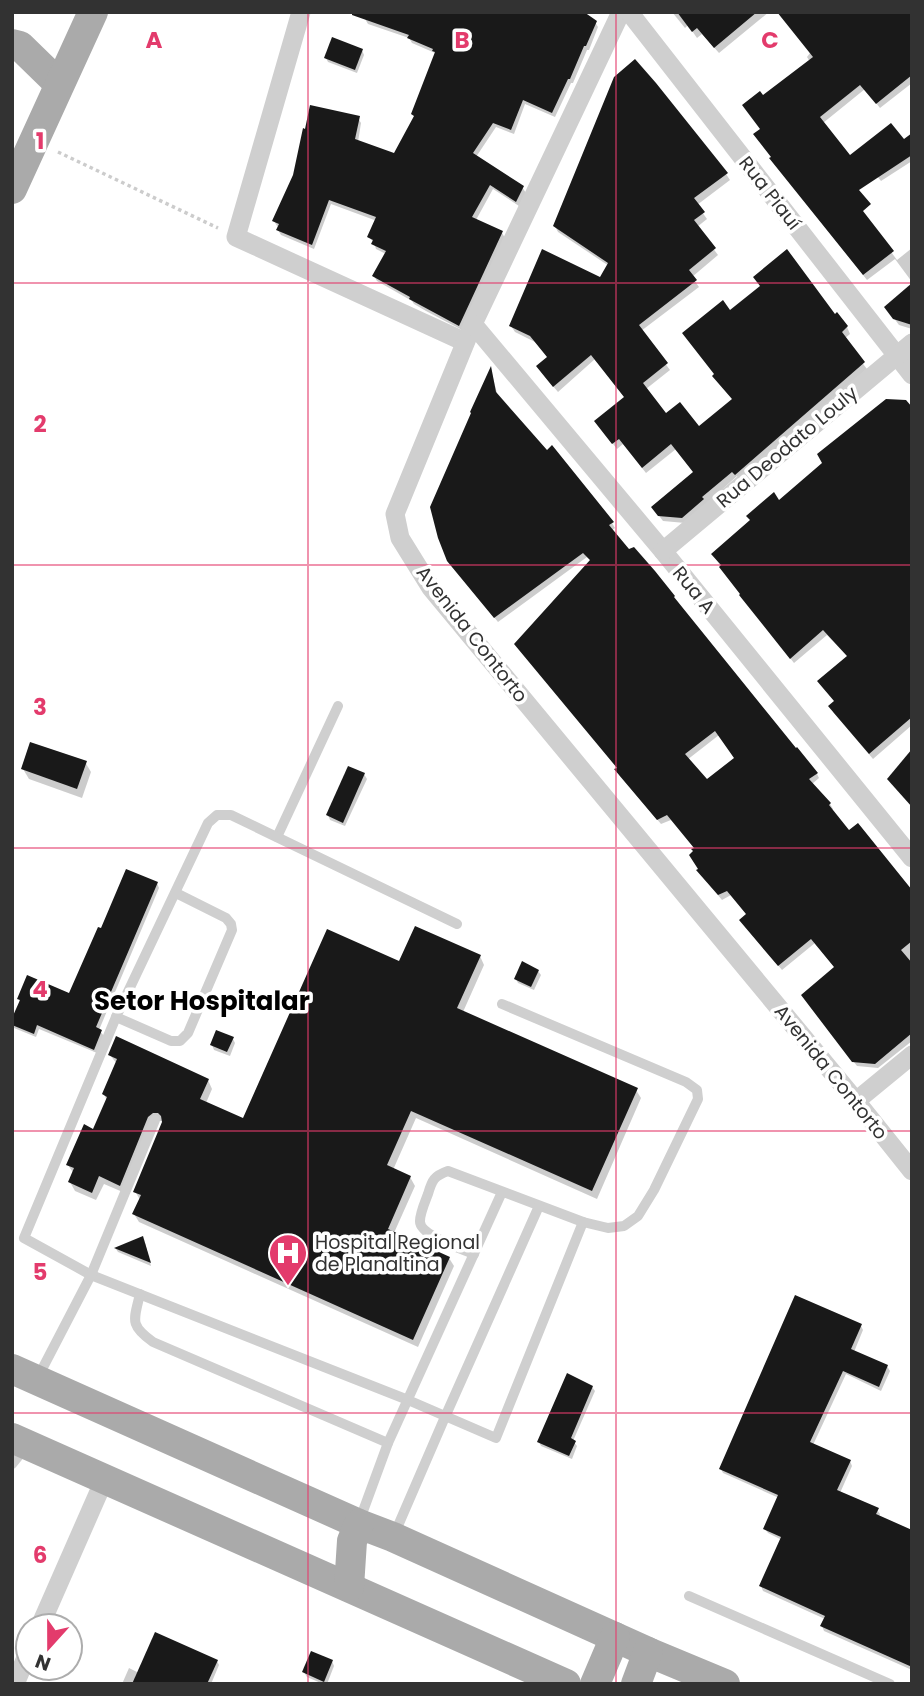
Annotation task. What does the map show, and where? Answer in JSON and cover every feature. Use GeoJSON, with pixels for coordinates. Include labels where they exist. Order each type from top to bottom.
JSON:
{"type":"FeatureCollection","features":[{"type":"Feature","properties":{"kind":"main road"},"geometry":{"type":"LineString","coordinates":[[12,190],[93,12]]}},
{"type":"Feature","properties":{"kind":"main road"},"geometry":{"type":"LineString","coordinates":[[12,44],[20,46],[59,84]]}},
{"type":"Feature","properties":{"kind":"main road"},"geometry":{"type":"LineString","coordinates":[[25,1374],[725,1684]]}},
{"type":"Feature","properties":{"kind":"main road"},"geometry":{"type":"LineString","coordinates":[[17,1449],[105,1478],[566,1684]]}},
{"type":"Feature","properties":{"kind":"main road"},"geometry":{"type":"LineString","coordinates":[[349,1587],[352,1541],[359,1524]]}},
{"type":"Feature","properties":{"kind":"main road"},"geometry":{"type":"LineString","coordinates":[[595,1684],[615,1637]]}},
{"type":"Feature","properties":{"kind":"main road"},"geometry":{"type":"LineString","coordinates":[[635,1684],[648,1652]]}},
{"type":"Feature","properties":{"kind":"street"},"geometry":{"type":"LineString","coordinates":[[301,12],[236,237],[469,333]]}},
{"type":"Feature","properties":{"kind":"street","name":"Avenida Contorto"},"geometry":{"type":"LineString","coordinates":[[621,12],[469,333],[395,514],[400,538],[431,588],[912,1171]]}},
{"type":"Feature","properties":{"kind":"street","name":"Rua Piauí"},"geometry":{"type":"LineString","coordinates":[[629,12],[904,349],[912,375]]}},
{"type":"Feature","properties":{"kind":"street","name":"Rua A"},"geometry":{"type":"LineString","coordinates":[[469,333],[663,551],[912,858]]}},
{"type":"Feature","properties":{"kind":"street","name":"Rua Deodato Louly"},"geometry":{"type":"LineString","coordinates":[[663,551],[904,349]]}},
{"type":"Feature","properties":{"kind":"street"},"geometry":{"type":"LineString","coordinates":[[856,1101],[912,1055]]}},
{"type":"Feature","properties":{"kind":"street"},"geometry":{"type":"LineString","coordinates":[[46,1612],[105,1478]]}},
{"type":"Feature","properties":{"kind":"lane"},"geometry":{"type":"LineString","coordinates":[[277,837],[338,706]]}},
{"type":"Feature","properties":{"kind":"lane"},"geometry":{"type":"LineString","coordinates":[[457,924],[231,815],[217,815],[208,823],[116,1017],[24,1238],[91,1275],[408,1400],[496,1438],[583,1222]]}},
{"type":"Feature","properties":{"kind":"lane"},"geometry":{"type":"LineString","coordinates":[[116,1017],[171,1041],[180,1041],[188,1034],[232,930],[226,918],[176,893]]}},
{"type":"Feature","properties":{"kind":"lane"},"geometry":{"type":"LineString","coordinates":[[474,1254],[432,1236],[422,1228],[419,1221],[430,1186],[438,1175],[448,1171],[583,1222],[608,1228],[624,1226],[638,1216],[654,1190],[698,1099],[697,1090],[687,1082],[502,1004]]}},
{"type":"Feature","properties":{"kind":"lane"},"geometry":{"type":"LineString","coordinates":[[25,1374],[91,1275],[155,1120]]}},
{"type":"Feature","properties":{"kind":"lane"},"geometry":{"type":"LineString","coordinates":[[359,1524],[388,1443],[502,1192]]}},
{"type":"Feature","properties":{"kind":"lane"},"geometry":{"type":"LineString","coordinates":[[393,1537],[540,1206]]}},
{"type":"Feature","properties":{"kind":"lane"},"geometry":{"type":"LineString","coordinates":[[140,1294],[134,1319],[139,1332],[153,1342],[388,1443]]}},
{"type":"Feature","properties":{"kind":"lane"},"geometry":{"type":"LineString","coordinates":[[689,1596],[890,1684]]}},
{"type":"Feature","properties":{"kind":"path"},"geometry":{"type":"LineString","coordinates":[[34,141],[236,237]]}},
{"type":"Feature","properties":{"kind":"building"},"geometry":{"type":"Polygon","coordinates":[[[352,12],[584,12],[597,21],[552,113],[523,100],[511,130],[493,123],[473,153],[524,186],[516,202],[490,185],[472,217],[503,231],[459,326],[372,276],[386,251],[371,244],[373,240],[367,237],[376,217],[329,200],[312,245],[276,230],[279,224],[272,221],[293,175],[310,105],[360,116],[355,139],[394,153],[414,116],[411,114],[435,52],[407,38],[409,35],[352,15],[352,12]]]}},
{"type":"Feature","properties":{"kind":"building"},"geometry":{"type":"Polygon","coordinates":[[[677,12],[757,12],[714,48],[697,28],[692,32],[677,12]]]}},
{"type":"Feature","properties":{"kind":"building"},"geometry":{"type":"Polygon","coordinates":[[[777,12],[912,12],[912,75],[876,104],[860,85],[820,117],[850,155],[891,123],[904,139],[912,133],[912,155],[859,190],[871,204],[863,211],[894,251],[863,275],[769,158],[771,157],[753,134],[760,129],[742,105],[760,91],[763,95],[813,57],[777,12]]]}},
{"type":"Feature","properties":{"kind":"building"},"geometry":{"type":"Polygon","coordinates":[[[332,37],[363,49],[355,70],[324,58],[332,37]]]}},
{"type":"Feature","properties":{"kind":"building"},"geometry":{"type":"Polygon","coordinates":[[[635,59],[728,173],[694,198],[705,212],[694,220],[716,248],[689,270],[697,280],[639,325],[668,363],[643,383],[666,413],[680,402],[699,426],[732,399],[682,333],[723,300],[730,310],[760,286],[753,277],[787,249],[835,314],[837,312],[848,326],[842,332],[865,362],[735,475],[732,472],[702,497],[704,499],[682,518],[658,516],[651,507],[693,472],[671,444],[642,468],[619,439],[612,444],[594,421],[624,397],[591,355],[553,387],[536,366],[547,357],[530,336],[509,326],[542,249],[600,277],[608,263],[553,226],[614,77],[635,59]]]}},
{"type":"Feature","properties":{"kind":"building"},"geometry":{"type":"Polygon","coordinates":[[[912,283],[912,325],[893,319],[884,307],[912,283]]]}},
{"type":"Feature","properties":{"kind":"building"},"geometry":{"type":"Polygon","coordinates":[[[491,366],[496,392],[547,450],[552,445],[614,522],[609,525],[629,549],[634,547],[655,571],[818,773],[809,779],[831,803],[829,805],[849,830],[858,823],[912,890],[912,941],[901,950],[912,963],[912,1033],[875,1064],[852,1062],[801,995],[834,967],[811,939],[778,966],[739,920],[746,914],[727,891],[718,895],[696,870],[698,869],[689,855],[694,848],[667,815],[657,820],[514,644],[590,560],[583,553],[494,618],[447,561],[430,507],[491,366]],[[715,731],[685,754],[707,779],[734,758],[715,731]]]}},
{"type":"Feature","properties":{"kind":"building"},"geometry":{"type":"Polygon","coordinates":[[[886,399],[906,400],[912,407],[912,717],[869,754],[828,706],[834,701],[817,681],[847,656],[823,630],[790,659],[739,595],[711,554],[750,520],[746,516],[774,492],[779,500],[822,463],[817,454],[886,399]]]}},
{"type":"Feature","properties":{"kind":"building"},"geometry":{"type":"Polygon","coordinates":[[[30,742],[87,761],[77,789],[21,769],[30,742]]]}},
{"type":"Feature","properties":{"kind":"building"},"geometry":{"type":"Polygon","coordinates":[[[912,749],[912,807],[887,779],[912,749]]]}},
{"type":"Feature","properties":{"kind":"building"},"geometry":{"type":"Polygon","coordinates":[[[348,766],[365,773],[343,823],[326,815],[348,766]]]}},
{"type":"Feature","properties":{"kind":"building"},"geometry":{"type":"Polygon","coordinates":[[[126,869],[158,882],[96,1027],[102,1030],[94,1050],[37,1025],[34,1034],[12,1025],[12,1018],[20,1000],[17,999],[27,975],[69,993],[126,869]]]}},
{"type":"Feature","properties":{"kind":"building"},"geometry":{"type":"Polygon","coordinates":[[[415,926],[481,955],[457,1008],[638,1088],[592,1191],[411,1111],[387,1165],[411,1176],[388,1229],[450,1257],[413,1340],[132,1214],[141,1195],[133,1192],[162,1122],[158,1113],[148,1117],[120,1186],[99,1176],[92,1193],[68,1182],[74,1168],[66,1165],[84,1124],[93,1129],[107,1097],[102,1094],[117,1059],[108,1055],[116,1036],[209,1079],[200,1099],[243,1118],[327,929],[399,961],[415,926]]]}},
{"type":"Feature","properties":{"kind":"building"},"geometry":{"type":"Polygon","coordinates":[[[522,961],[539,970],[531,987],[514,979],[522,961]]]}},
{"type":"Feature","properties":{"kind":"building"},"geometry":{"type":"Polygon","coordinates":[[[216,1030],[234,1037],[227,1052],[210,1045],[216,1030]]]}},
{"type":"Feature","properties":{"kind":"building"},"geometry":{"type":"Polygon","coordinates":[[[143,1236],[151,1263],[114,1248],[143,1236]]]}},
{"type":"Feature","properties":{"kind":"building"},"geometry":{"type":"Polygon","coordinates":[[[795,1295],[862,1324],[851,1349],[888,1365],[879,1387],[843,1371],[810,1442],[851,1460],[837,1490],[879,1508],[876,1514],[912,1530],[912,1667],[820,1626],[825,1616],[759,1586],[781,1537],[763,1529],[778,1495],[719,1469],[795,1295]]]}},
{"type":"Feature","properties":{"kind":"building"},"geometry":{"type":"Polygon","coordinates":[[[567,1373],[593,1386],[571,1438],[576,1441],[569,1456],[537,1442],[567,1373]]]}},
{"type":"Feature","properties":{"kind":"building"},"geometry":{"type":"Polygon","coordinates":[[[155,1632],[218,1660],[207,1684],[132,1684],[155,1632]]]}},
{"type":"Feature","properties":{"kind":"building"},"geometry":{"type":"Polygon","coordinates":[[[311,1651],[333,1660],[324,1682],[302,1672],[311,1651]]]}},
{"type":"Feature","properties":{"kind":"place","name":"Hospital Regional de Planaltina"},"geometry":{"type":"Point","coordinates":[288,1287]}},
{"type":"Feature","properties":{"kind":"district","name":"Setor Hospitalar"},"geometry":{"type":"Point","coordinates":[202,1001]}}]}
